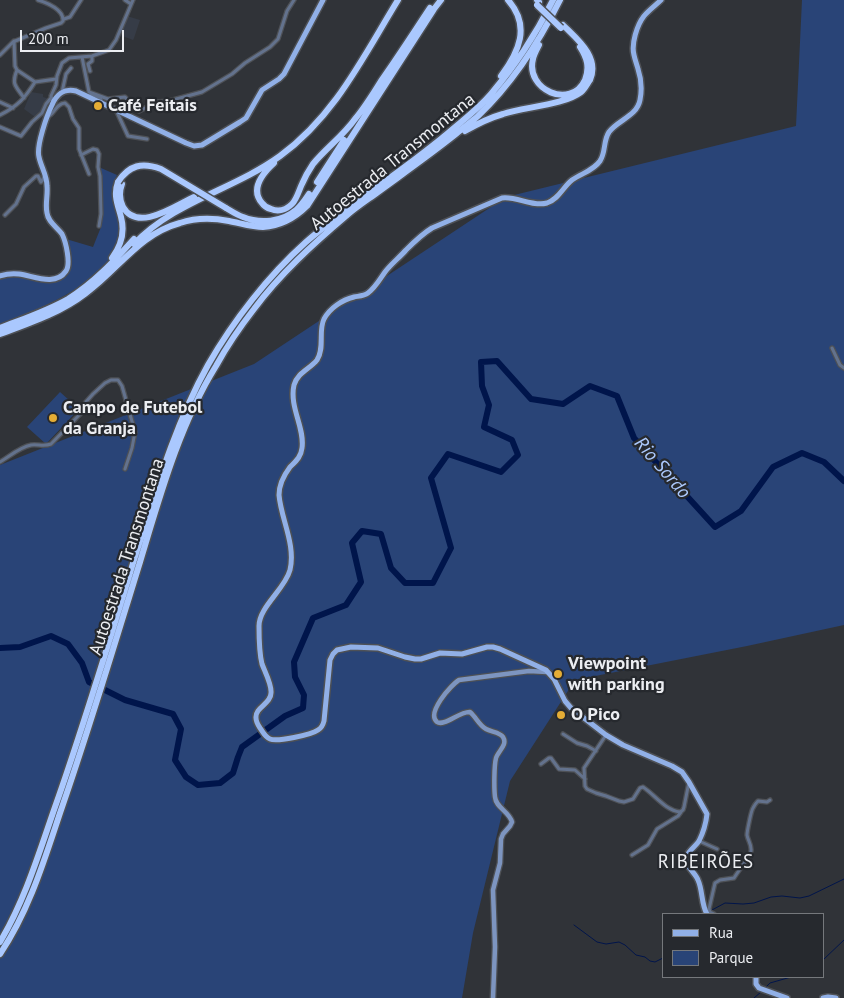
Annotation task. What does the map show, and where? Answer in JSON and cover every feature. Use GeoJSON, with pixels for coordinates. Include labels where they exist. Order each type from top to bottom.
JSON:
{"type":"FeatureCollection","features":[{"type":"Feature","properties":{"kind":"highway"},"geometry":{"type":"LineString","coordinates":[[0,328],[50,308],[68,298],[96,278],[149,225],[184,203],[270,160],[287,148],[320,118],[344,85],[394,0]]}},
{"type":"Feature","properties":{"kind":"highway"},"geometry":{"type":"LineString","coordinates":[[0,334],[46,314],[70,301],[99,280],[156,224],[172,213],[232,183],[278,157],[294,145],[323,116],[347,86],[398,0]]}},
{"type":"Feature","properties":{"kind":"highway"},"geometry":{"type":"LineString","coordinates":[[0,334],[47,316],[74,302],[99,283],[140,244],[159,230],[169,226],[200,219],[216,219],[263,227],[291,219],[307,206],[426,18],[435,0]]}},
{"type":"Feature","properties":{"kind":"highway"},"geometry":{"type":"LineString","coordinates":[[426,18],[441,0]]}},
{"type":"Feature","properties":{"kind":"highway"},"geometry":{"type":"LineString","coordinates":[[426,18],[445,0]]}},
{"type":"Feature","properties":{"kind":"highway"},"geometry":{"type":"LineString","coordinates":[[473,112],[474,107],[503,74],[514,57],[520,42],[521,33],[517,13],[508,0]]}},
{"type":"Feature","properties":{"kind":"highway","name":"Autoestrada Transmontana"},"geometry":{"type":"LineString","coordinates":[[0,954],[13,932],[39,874],[132,576],[153,501],[189,401],[209,364],[251,302],[305,243],[345,210],[435,145],[490,95],[511,70],[530,42],[553,0]]}},
{"type":"Feature","properties":{"kind":"highway","name":"Autoestrada Transmontana"},"geometry":{"type":"LineString","coordinates":[[132,576],[172,462],[200,393],[215,366],[254,309],[276,282],[348,214],[477,117],[520,68],[546,28],[560,0]]}},
{"type":"Feature","properties":{"kind":"highway"},"geometry":{"type":"LineString","coordinates":[[434,151],[444,147],[483,121],[570,98],[581,92],[586,86],[591,76],[591,59],[588,51],[536,2]]}},
{"type":"Feature","properties":{"kind":"highway"},"geometry":{"type":"LineString","coordinates":[[546,28],[546,33],[532,60],[532,71],[541,87],[553,94],[568,94],[583,84],[588,68],[584,53],[562,27]]}},
{"type":"Feature","properties":{"kind":"highway"},"geometry":{"type":"LineString","coordinates":[[361,61],[345,91],[322,121],[264,173],[259,181],[257,190],[259,200],[267,208],[280,211],[291,205],[309,170],[347,129],[396,63]]}},
{"type":"Feature","properties":{"kind":"highway"},"geometry":{"type":"LineString","coordinates":[[224,209],[254,221],[279,219],[297,210],[366,105]]}},
{"type":"Feature","properties":{"kind":"highway"},"geometry":{"type":"LineString","coordinates":[[96,278],[114,256],[121,243],[123,225],[115,192],[126,171],[134,167],[142,165],[161,169],[242,220],[268,226]]}},
{"type":"Feature","properties":{"kind":"highway"},"geometry":{"type":"LineString","coordinates":[[120,183],[120,198],[122,206],[126,211],[137,217],[148,218],[232,180]]}},
{"type":"Feature","properties":{"kind":"highway","name":"Autoestrada Transmontana"},"geometry":{"type":"LineString","coordinates":[[0,942],[8,930],[25,892],[67,783]]}},
{"type":"Feature","properties":{"kind":"main road"},"geometry":{"type":"LineString","coordinates":[[0,276],[17,274],[47,280],[63,274],[68,267],[63,236],[47,215],[47,186],[38,153],[52,100],[62,92],[74,91],[186,143],[197,146],[205,144],[243,120],[250,113],[262,90],[283,76],[323,0]]}},
{"type":"Feature","properties":{"kind":"main road"},"geometry":{"type":"LineString","coordinates":[[661,0],[643,17],[634,41],[633,54],[641,83],[640,102],[634,112],[610,132],[606,139],[603,156],[595,167],[572,180],[555,199],[549,202],[537,204],[502,198],[430,228],[388,268],[370,291],[364,295],[341,302],[324,320],[319,355],[316,361],[299,375],[294,385],[294,402],[302,448],[300,456],[288,470],[279,488],[291,549],[291,566],[286,579],[259,621],[261,655],[272,692],[270,698],[258,710],[256,716],[257,724],[264,735],[274,740],[312,733],[320,729],[324,721],[331,658],[335,652],[342,648],[377,648],[407,658],[417,659],[437,653],[462,654],[493,647],[528,661],[548,672],[571,708],[606,735],[624,746],[678,769],[684,774],[707,814],[699,841],[688,854],[686,860],[699,882],[706,913]]}},
{"type":"Feature","properties":{"kind":"main road"},"geometry":{"type":"LineString","coordinates":[[756,978],[758,988],[786,998]]}},
{"type":"Feature","properties":{"kind":"main road"},"geometry":{"type":"LineString","coordinates":[[823,998],[836,998]]}},
{"type":"Feature","properties":{"kind":"street"},"geometry":{"type":"LineString","coordinates":[[38,0],[59,12],[64,19]]}},
{"type":"Feature","properties":{"kind":"street"},"geometry":{"type":"LineString","coordinates":[[0,54],[14,41],[61,23],[64,19],[70,17],[81,0]]}},
{"type":"Feature","properties":{"kind":"street"},"geometry":{"type":"LineString","coordinates":[[0,127],[21,136],[42,113],[46,104],[52,100],[60,67],[64,61],[71,58],[92,56],[107,51],[112,47],[132,2],[125,0]]}},
{"type":"Feature","properties":{"kind":"street"},"geometry":{"type":"LineString","coordinates":[[89,92],[108,99],[125,96],[135,109],[139,111],[157,102],[169,101],[202,92],[232,74],[274,44],[288,9],[294,0]]}},
{"type":"Feature","properties":{"kind":"street"},"geometry":{"type":"LineString","coordinates":[[14,41],[14,65],[17,70],[35,82],[56,80]]}},
{"type":"Feature","properties":{"kind":"street"},"geometry":{"type":"LineString","coordinates":[[90,71],[88,64],[92,56]]}},
{"type":"Feature","properties":{"kind":"street"},"geometry":{"type":"LineString","coordinates":[[82,57],[89,92],[100,98],[103,104]]}},
{"type":"Feature","properties":{"kind":"street"},"geometry":{"type":"LineString","coordinates":[[62,92],[66,73],[71,68]]}},
{"type":"Feature","properties":{"kind":"street"},"geometry":{"type":"LineString","coordinates":[[17,70],[14,82],[24,98]]}},
{"type":"Feature","properties":{"kind":"street"},"geometry":{"type":"LineString","coordinates":[[0,115],[14,108],[35,82]]}},
{"type":"Feature","properties":{"kind":"street"},"geometry":{"type":"LineString","coordinates":[[0,102],[14,108]]}},
{"type":"Feature","properties":{"kind":"street"},"geometry":{"type":"LineString","coordinates":[[47,118],[59,105],[63,103],[67,105],[72,118],[79,128],[79,148],[89,174]]}},
{"type":"Feature","properties":{"kind":"street"},"geometry":{"type":"LineString","coordinates":[[116,110],[128,136],[147,139]]}},
{"type":"Feature","properties":{"kind":"street"},"geometry":{"type":"LineString","coordinates":[[81,155],[93,149],[97,150],[99,154],[100,226]]}},
{"type":"Feature","properties":{"kind":"street"},"geometry":{"type":"LineString","coordinates":[[5,215],[16,204],[24,187],[37,175],[40,182],[42,182],[45,174]]}},
{"type":"Feature","properties":{"kind":"street"},"geometry":{"type":"LineString","coordinates":[[832,348],[840,365],[844,368]]}},
{"type":"Feature","properties":{"kind":"street"},"geometry":{"type":"LineString","coordinates":[[0,462],[22,448],[34,444],[47,446],[51,444],[82,412],[85,403],[93,394],[105,383],[111,380],[118,380],[122,386],[134,432],[132,448],[125,469]]}},
{"type":"Feature","properties":{"kind":"street"},"geometry":{"type":"LineString","coordinates":[[523,671],[528,667],[528,661]]}},
{"type":"Feature","properties":{"kind":"street"},"geometry":{"type":"LineString","coordinates":[[493,998],[495,944],[493,890],[500,863],[501,840],[512,822],[509,815],[497,804],[495,797],[495,761],[504,745],[504,740],[500,734],[482,726],[470,712],[465,712],[438,723],[435,720],[434,712],[451,687],[458,681],[523,671],[548,672]]}},
{"type":"Feature","properties":{"kind":"street"},"geometry":{"type":"LineString","coordinates":[[563,734],[577,743],[596,751]]}},
{"type":"Feature","properties":{"kind":"street"},"geometry":{"type":"LineString","coordinates":[[606,735],[584,768],[585,786],[596,793],[608,796],[619,802],[632,800],[640,788],[643,787],[668,807],[677,812],[682,811]]}},
{"type":"Feature","properties":{"kind":"street"},"geometry":{"type":"LineString","coordinates":[[541,764],[551,758],[559,768],[575,770],[586,779]]}},
{"type":"Feature","properties":{"kind":"street"},"geometry":{"type":"LineString","coordinates":[[632,855],[648,845],[657,829],[678,816],[682,811],[689,782]]}},
{"type":"Feature","properties":{"kind":"street"},"geometry":{"type":"LineString","coordinates":[[712,913],[709,909],[715,883],[734,878],[748,857],[751,848],[747,833],[754,805],[758,802],[770,800]]}},
{"type":"Feature","properties":{"kind":"street"},"geometry":{"type":"LineString","coordinates":[[699,841],[717,849]]}},
{"type":"Feature","properties":{"kind":"shaded area"},"geometry":{"type":"Polygon","coordinates":[[[127,16],[140,20],[133,40],[120,35],[127,16]]]}},
{"type":"Feature","properties":{"kind":"shaded area"},"geometry":{"type":"Polygon","coordinates":[[[31,92],[43,94],[43,97],[49,99],[45,102],[41,113],[35,117],[24,109],[31,92]]]}},
{"type":"Feature","properties":{"kind":"green space"},"geometry":{"type":"Polygon","coordinates":[[[802,0],[844,0],[844,625],[575,680],[510,781],[473,933],[462,998],[0,998],[0,465],[254,364],[506,197],[796,126],[802,0]]]}},
{"type":"Feature","properties":{"kind":"green space"},"geometry":{"type":"Polygon","coordinates":[[[101,168],[117,175],[112,189],[112,196],[120,226],[117,245],[108,261],[76,289],[36,310],[0,325],[0,279],[14,276],[54,281],[62,278],[69,270],[70,259],[66,239],[93,247],[101,227],[101,168]]]}},
{"type":"Feature","properties":{"kind":"green space","name":"Campo de Futebol da Granja"},"geometry":{"type":"Polygon","coordinates":[[[60,392],[79,409],[46,444],[27,427],[60,392]]]}},
{"type":"Feature","properties":{"kind":"waterway","name":"Rio Sordo"},"geometry":{"type":"LineString","coordinates":[[0,648],[20,647],[51,636],[68,644],[82,663],[89,682],[125,700],[173,714],[181,729],[175,760],[186,777],[198,785],[220,783],[233,773],[242,747],[285,716],[303,708],[304,695],[295,677],[294,662],[313,618],[346,605],[361,582],[352,543],[362,531],[381,534],[391,568],[405,583],[433,583],[451,548],[431,478],[448,454],[501,472],[518,455],[512,440],[484,427],[489,405],[482,386],[481,362],[497,361],[531,399],[563,404],[590,386],[617,396],[634,438],[715,527],[741,511],[773,467],[802,453],[824,462],[844,481]]}},
{"type":"Feature","properties":{"kind":"waterway"},"geometry":{"type":"LineString","coordinates":[[712,910],[725,903],[743,904],[754,903],[771,897],[800,898],[809,896],[844,879]]}},
{"type":"Feature","properties":{"kind":"waterway"},"geometry":{"type":"LineString","coordinates":[[574,925],[597,942],[606,944],[619,942],[636,955],[645,957],[650,961],[655,962],[662,958]]}},
{"type":"Feature","properties":{"kind":"waterway"},"geometry":{"type":"LineString","coordinates":[[824,959],[844,940]]}},
{"type":"Feature","properties":{"kind":"waterway"},"geometry":{"type":"LineString","coordinates":[[766,987],[770,983],[788,978]]}},
{"type":"Feature","properties":{"kind":"waterway"},"geometry":{"type":"LineString","coordinates":[[754,998],[761,992]]}},
{"type":"Feature","properties":{"kind":"place","name":"Café Feitais"},"geometry":{"type":"Point","coordinates":[98,106]}},
{"type":"Feature","properties":{"kind":"place","name":"Campo de Futebol da Granja"},"geometry":{"type":"Point","coordinates":[53,418]}},
{"type":"Feature","properties":{"kind":"place","name":"Viewpoint with parking"},"geometry":{"type":"Point","coordinates":[558,674]}},
{"type":"Feature","properties":{"kind":"place","name":"O Pico"},"geometry":{"type":"Point","coordinates":[561,715]}},
{"type":"Feature","properties":{"kind":"district","name":"RIBEIRÕES"},"geometry":{"type":"Point","coordinates":[706,863]}}]}
